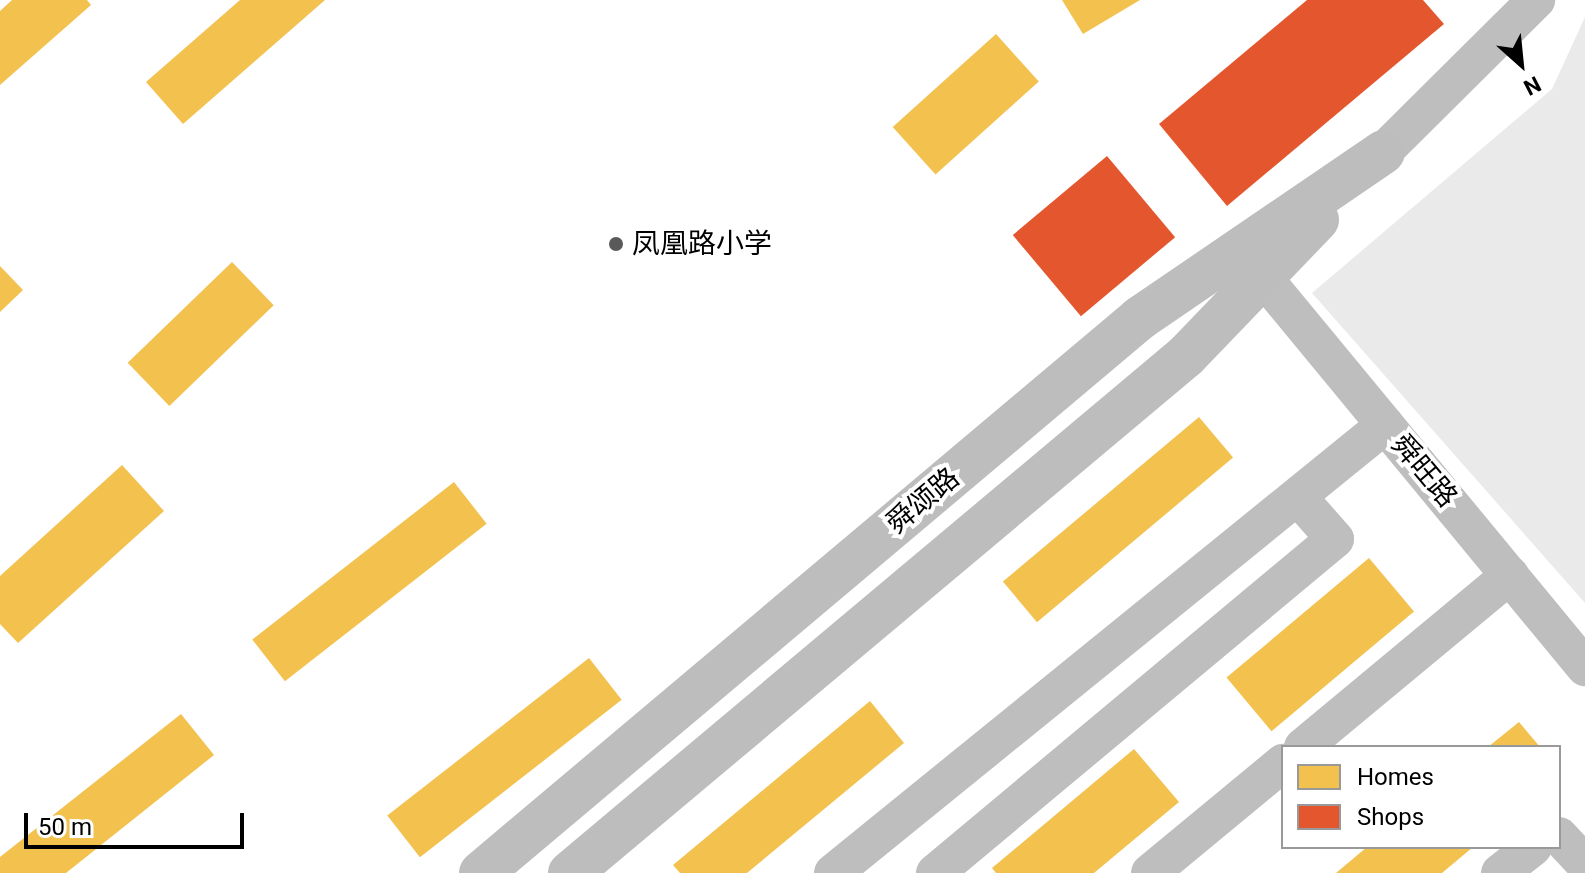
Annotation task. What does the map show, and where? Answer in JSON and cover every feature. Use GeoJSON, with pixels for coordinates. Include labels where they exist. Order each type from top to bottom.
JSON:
{"type":"FeatureCollection","features":[{"type":"Feature","properties":{"kind":"main road","name":"舜颂路"},"geometry":{"type":"LineString","coordinates":[[570,873],[1186,356],[1383,152]]}},
{"type":"Feature","properties":{"kind":"main road","name":"舜颂路"},"geometry":{"type":"LineString","coordinates":[[481,873],[1140,318],[1383,152]]}},
{"type":"Feature","properties":{"kind":"street","name":"舜颂路"},"geometry":{"type":"LineString","coordinates":[[1383,152],[1536,0]]}},
{"type":"Feature","properties":{"kind":"street","name":"舜旺路"},"geometry":{"type":"LineString","coordinates":[[1263,277],[1585,667]]}},
{"type":"Feature","properties":{"kind":"street"},"geometry":{"type":"LineString","coordinates":[[833,873],[1385,425]]}},
{"type":"Feature","properties":{"kind":"street"},"geometry":{"type":"LineString","coordinates":[[935,873],[1335,539],[1298,497]]}},
{"type":"Feature","properties":{"kind":"street"},"geometry":{"type":"LineString","coordinates":[[1305,745],[1510,575]]}},
{"type":"Feature","properties":{"kind":"street"},"geometry":{"type":"LineString","coordinates":[[1150,873],[1281,765]]}},
{"type":"Feature","properties":{"kind":"street"},"geometry":{"type":"LineString","coordinates":[[1561,838],[1585,864]]}},
{"type":"Feature","properties":{"kind":"street"},"geometry":{"type":"LineString","coordinates":[[1500,873],[1530,849]]}},
{"type":"Feature","properties":{"kind":"shaded area"},"geometry":{"type":"Polygon","coordinates":[[[1585,17],[1585,603],[1312,293],[1552,89],[1585,17]]]}},
{"type":"Feature","properties":{"kind":"building: Homes"},"geometry":{"type":"Polygon","coordinates":[[[12,0],[87,0],[91,5],[0,85],[0,11],[12,0]]]}},
{"type":"Feature","properties":{"kind":"building: Homes"},"geometry":{"type":"Polygon","coordinates":[[[240,0],[325,0],[183,124],[146,82],[240,0]]]}},
{"type":"Feature","properties":{"kind":"building: Homes"},"geometry":{"type":"Polygon","coordinates":[[[1062,0],[1140,0],[1083,34],[1062,0]]]}},
{"type":"Feature","properties":{"kind":"building: Homes"},"geometry":{"type":"Polygon","coordinates":[[[996,34],[1039,82],[936,175],[893,127],[996,34]]]}},
{"type":"Feature","properties":{"kind":"building: Homes"},"geometry":{"type":"Polygon","coordinates":[[[232,262],[274,305],[169,406],[128,363],[232,262]]]}},
{"type":"Feature","properties":{"kind":"building: Homes"},"geometry":{"type":"Polygon","coordinates":[[[0,266],[23,290],[0,312],[0,266]]]}},
{"type":"Feature","properties":{"kind":"building: Homes"},"geometry":{"type":"Polygon","coordinates":[[[1199,417],[1233,458],[1037,622],[1003,582],[1199,417]]]}},
{"type":"Feature","properties":{"kind":"building: Homes"},"geometry":{"type":"Polygon","coordinates":[[[122,465],[164,511],[18,643],[0,624],[0,576],[122,465]]]}},
{"type":"Feature","properties":{"kind":"building: Homes"},"geometry":{"type":"Polygon","coordinates":[[[454,482],[487,524],[285,681],[252,640],[454,482]]]}},
{"type":"Feature","properties":{"kind":"building: Homes"},"geometry":{"type":"Polygon","coordinates":[[[1369,558],[1414,612],[1272,731],[1227,678],[1369,558]]]}},
{"type":"Feature","properties":{"kind":"building: Homes"},"geometry":{"type":"Polygon","coordinates":[[[589,658],[622,700],[420,857],[387,816],[589,658]]]}},
{"type":"Feature","properties":{"kind":"building: Homes"},"geometry":{"type":"Polygon","coordinates":[[[870,701],[904,743],[747,873],[680,873],[673,865],[870,701]]]}},
{"type":"Feature","properties":{"kind":"building: Homes"},"geometry":{"type":"Polygon","coordinates":[[[181,714],[214,755],[66,873],[0,873],[0,857],[181,714]]]}},
{"type":"Feature","properties":{"kind":"building: Homes"},"geometry":{"type":"Polygon","coordinates":[[[1519,722],[1538,745],[1490,745],[1519,722]]]}},
{"type":"Feature","properties":{"kind":"building: Homes"},"geometry":{"type":"Polygon","coordinates":[[[1134,749],[1179,802],[1094,873],[996,873],[992,868],[1134,749]]]}},
{"type":"Feature","properties":{"kind":"building: Homes"},"geometry":{"type":"Polygon","coordinates":[[[1365,849],[1471,849],[1442,873],[1336,873],[1365,849]]]}},
{"type":"Feature","properties":{"kind":"building: Shops"},"geometry":{"type":"Polygon","coordinates":[[[1307,0],[1423,0],[1444,24],[1227,206],[1159,124],[1307,0]]]}},
{"type":"Feature","properties":{"kind":"building: Shops"},"geometry":{"type":"Polygon","coordinates":[[[1107,156],[1175,237],[1081,316],[1013,235],[1107,156]]]}},
{"type":"Feature","properties":{"kind":"place","name":"凤凰路小学"},"geometry":{"type":"Point","coordinates":[616,244]}}]}
